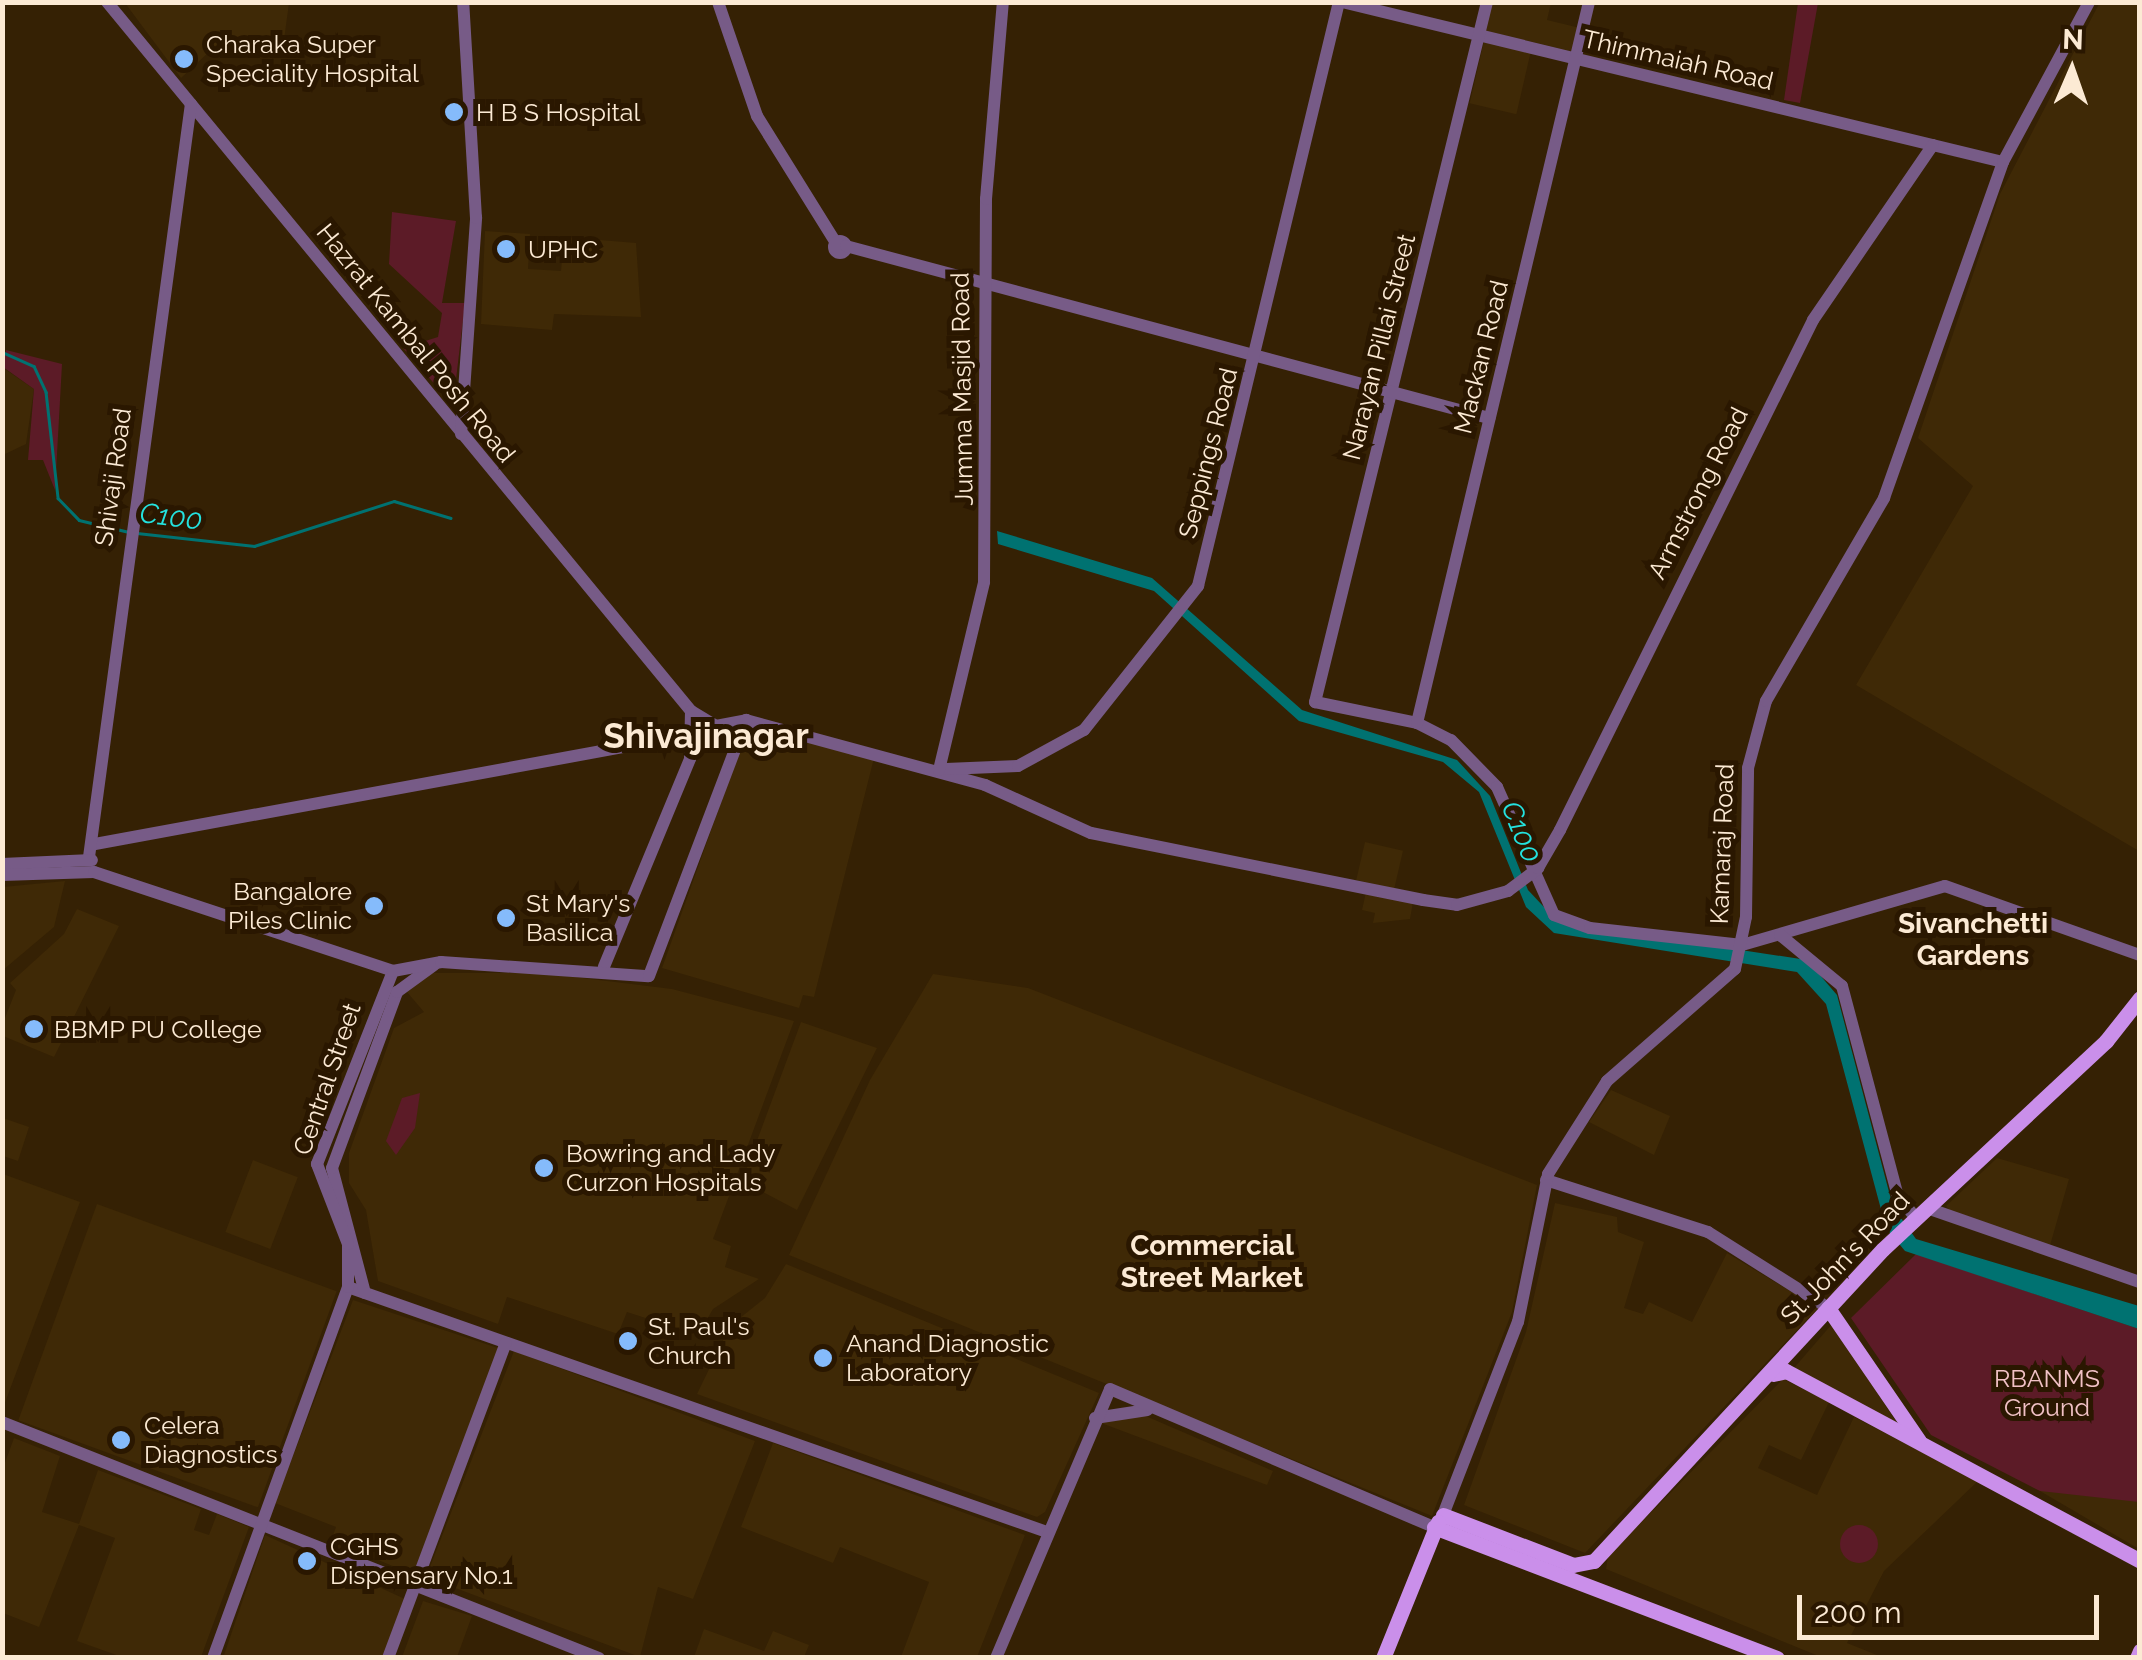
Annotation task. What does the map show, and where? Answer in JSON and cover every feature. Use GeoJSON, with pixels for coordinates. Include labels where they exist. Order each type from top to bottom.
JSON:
{"type":"FeatureCollection","features":[{"type":"Feature","properties":{"kind":"main road","name":"St. John's Road"},"geometry":{"type":"LineString","coordinates":[[1594,1561],[1773,1374],[1828,1308],[1894,1240],[2106,1041],[2140,998]]}},
{"type":"Feature","properties":{"kind":"main road"},"geometry":{"type":"LineString","coordinates":[[1828,1308],[1920,1443]]}},
{"type":"Feature","properties":{"kind":"main road"},"geometry":{"type":"LineString","coordinates":[[1773,1374],[1786,1371],[2140,1560]]}},
{"type":"Feature","properties":{"kind":"main road"},"geometry":{"type":"LineString","coordinates":[[1440,1524],[1573,1565],[1594,1561],[1601,1585]]}},
{"type":"Feature","properties":{"kind":"main road"},"geometry":{"type":"LineString","coordinates":[[1440,1524],[1777,1658]]}},
{"type":"Feature","properties":{"kind":"main road","name":"Kamaraj Road"},"geometry":{"type":"LineString","coordinates":[[1383,1658],[1440,1524]]}},
{"type":"Feature","properties":{"kind":"main road","name":"Kamaraj Road"},"geometry":{"type":"LineString","coordinates":[[1393,1658],[1440,1524]]}},
{"type":"Feature","properties":{"kind":"main road"},"geometry":{"type":"LineString","coordinates":[[2137,1658],[2140,1650]]}},
{"type":"Feature","properties":{"kind":"street","name":"Hazrat Kambal Posh Road"},"geometry":{"type":"LineString","coordinates":[[106,2],[691,711]]}},
{"type":"Feature","properties":{"kind":"street"},"geometry":{"type":"LineString","coordinates":[[461,434],[476,154],[462,2]]}},
{"type":"Feature","properties":{"kind":"street"},"geometry":{"type":"LineString","coordinates":[[718,2],[757,116],[841,245],[983,290],[1489,418]]}},
{"type":"Feature","properties":{"kind":"street","name":"Jumma Masjid Road"},"geometry":{"type":"LineString","coordinates":[[939,770],[962,690],[985,547],[983,290],[1002,2]]}},
{"type":"Feature","properties":{"kind":"street","name":"Thimmaiah Road"},"geometry":{"type":"LineString","coordinates":[[1341,2],[2003,162]]}},
{"type":"Feature","properties":{"kind":"street","name":"Seppings Road"},"geometry":{"type":"LineString","coordinates":[[939,770],[1018,766],[1068,740],[1175,618],[1198,586],[1341,2]]}},
{"type":"Feature","properties":{"kind":"street","name":"Narayan Pillai Street"},"geometry":{"type":"LineString","coordinates":[[1417,723],[1316,702],[1487,2]]}},
{"type":"Feature","properties":{"kind":"street","name":"Mackan Road"},"geometry":{"type":"LineString","coordinates":[[1417,723],[1590,2]]}},
{"type":"Feature","properties":{"kind":"street","name":"Kamaraj Road"},"geometry":{"type":"LineString","coordinates":[[1440,1524],[1518,1322],[1546,1180],[1606,1081],[1728,980],[1742,945],[1756,728],[1796,639],[1884,498],[2003,162],[2090,2]]}},
{"type":"Feature","properties":{"kind":"street","name":"Shivaji Road"},"geometry":{"type":"LineString","coordinates":[[94,872],[92,851],[128,534],[190,104]]}},
{"type":"Feature","properties":{"kind":"street","name":"Armstrong Road"},"geometry":{"type":"LineString","coordinates":[[1524,881],[1783,374],[1933,145]]}},
{"type":"Feature","properties":{"kind":"street"},"geometry":{"type":"LineString","coordinates":[[443,408],[466,390]]}},
{"type":"Feature","properties":{"kind":"street"},"geometry":{"type":"LineString","coordinates":[[604,967],[665,828],[690,734],[691,711],[716,726],[746,720],[939,770],[1067,826],[1200,856],[1457,904],[1524,881]]}},
{"type":"Feature","properties":{"kind":"street"},"geometry":{"type":"LineString","coordinates":[[2,875],[94,872],[393,971],[441,962],[604,967],[649,976],[746,720]]}},
{"type":"Feature","properties":{"kind":"street"},"geometry":{"type":"LineString","coordinates":[[1417,723],[1451,740],[1497,787],[1524,881],[1554,914],[1590,928],[1742,945],[1946,886],[2140,955]]}},
{"type":"Feature","properties":{"kind":"street"},"geometry":{"type":"LineString","coordinates":[[2,864],[74,858],[92,851],[690,734],[737,743]]}},
{"type":"Feature","properties":{"kind":"street"},"geometry":{"type":"LineString","coordinates":[[72,874],[74,858]]}},
{"type":"Feature","properties":{"kind":"street"},"geometry":{"type":"LineString","coordinates":[[1780,934],[1842,986],[1898,1196],[1918,1217],[2140,1282]]}},
{"type":"Feature","properties":{"kind":"street","name":"Central Street"},"geometry":{"type":"LineString","coordinates":[[364,1292],[332,1168],[398,992],[441,962]]}},
{"type":"Feature","properties":{"kind":"street","name":"Central Street"},"geometry":{"type":"LineString","coordinates":[[213,1658],[348,1287],[348,1244],[317,1164],[393,971]]}},
{"type":"Feature","properties":{"kind":"street"},"geometry":{"type":"LineString","coordinates":[[1546,1180],[1708,1232],[1828,1308]]}},
{"type":"Feature","properties":{"kind":"street"},"geometry":{"type":"LineString","coordinates":[[348,1287],[1044,1531]]}},
{"type":"Feature","properties":{"kind":"street"},"geometry":{"type":"LineString","coordinates":[[388,1658],[506,1343]]}},
{"type":"Feature","properties":{"kind":"street"},"geometry":{"type":"LineString","coordinates":[[996,1658],[1044,1531],[1110,1389],[1148,1410],[1440,1524]]}},
{"type":"Feature","properties":{"kind":"street"},"geometry":{"type":"LineString","coordinates":[[1096,1418],[1148,1410]]}},
{"type":"Feature","properties":{"kind":"street"},"geometry":{"type":"LineString","coordinates":[[2,1422],[599,1658]]}},
{"type":"Feature","properties":{"kind":"shaded area"},"geometry":{"type":"Polygon","coordinates":[[[1490,2],[1551,3],[1547,20],[1580,28],[1574,52],[1483,30],[1490,2]]]}},
{"type":"Feature","properties":{"kind":"shaded area"},"geometry":{"type":"Polygon","coordinates":[[[2100,2],[2140,3],[2139,851],[1856,685],[1973,486],[1918,438],[2000,194],[2100,2]]]}},
{"type":"Feature","properties":{"kind":"shaded area","name":"Charaka Super Speciality Hospital"},"geometry":{"type":"Polygon","coordinates":[[[125,3],[289,3],[284,40],[223,39],[181,78],[125,3]]]}},
{"type":"Feature","properties":{"kind":"shaded area"},"geometry":{"type":"Polygon","coordinates":[[[1484,41],[1531,52],[1516,114],[1470,103],[1484,41]]]}},
{"type":"Feature","properties":{"kind":"shaded area"},"geometry":{"type":"Polygon","coordinates":[[[485,231],[530,234],[528,269],[561,271],[564,237],[636,243],[641,317],[554,314],[552,330],[481,324],[485,231]]]}},
{"type":"Feature","properties":{"kind":"shaded area"},"geometry":{"type":"Polygon","coordinates":[[[2,367],[34,389],[26,444],[3,455],[2,367]]]}},
{"type":"Feature","properties":{"kind":"shaded area"},"geometry":{"type":"Polygon","coordinates":[[[749,724],[875,754],[814,997],[803,995],[799,1008],[662,968],[749,724]]]}},
{"type":"Feature","properties":{"kind":"shaded area"},"geometry":{"type":"Polygon","coordinates":[[[1365,842],[1403,851],[1394,889],[1356,880],[1365,842]]]}},
{"type":"Feature","properties":{"kind":"shaded area"},"geometry":{"type":"Polygon","coordinates":[[[65,881],[54,927],[3,970],[3,887],[65,881]]]}},
{"type":"Feature","properties":{"kind":"shaded area"},"geometry":{"type":"Polygon","coordinates":[[[1366,892],[1413,902],[1410,919],[1373,923],[1375,913],[1362,910],[1366,892]]]}},
{"type":"Feature","properties":{"kind":"shaded area"},"geometry":{"type":"Polygon","coordinates":[[[77,909],[119,926],[54,1057],[3,1036],[3,1023],[16,990],[10,983],[64,934],[77,909]]]}},
{"type":"Feature","properties":{"kind":"shaded area","name":"Bowring and Lady Curzon Hospitals"},"geometry":{"type":"Polygon","coordinates":[[[429,973],[542,973],[672,989],[794,1021],[713,1239],[731,1246],[725,1267],[759,1279],[713,1309],[698,1335],[627,1312],[618,1334],[507,1297],[498,1324],[378,1281],[366,1210],[349,1183],[349,1153],[394,1028],[424,1012],[407,992],[429,973]]]}},
{"type":"Feature","properties":{"kind":"shaded area"},"geometry":{"type":"Polygon","coordinates":[[[933,974],[1028,988],[1537,1185],[1512,1312],[1432,1516],[789,1255],[870,1080],[933,974]]]}},
{"type":"Feature","properties":{"kind":"shaded area"},"geometry":{"type":"Polygon","coordinates":[[[801,1022],[877,1048],[797,1210],[742,1181],[801,1022]]]}},
{"type":"Feature","properties":{"kind":"shaded area"},"geometry":{"type":"Polygon","coordinates":[[[1611,1090],[1670,1116],[1654,1155],[1589,1122],[1611,1090]]]}},
{"type":"Feature","properties":{"kind":"shaded area"},"geometry":{"type":"Polygon","coordinates":[[[3,1118],[29,1127],[18,1161],[3,1156],[3,1118]]]}},
{"type":"Feature","properties":{"kind":"shaded area"},"geometry":{"type":"Polygon","coordinates":[[[1997,1158],[2069,1179],[2049,1249],[1956,1219],[1946,1206],[1997,1158]]]}},
{"type":"Feature","properties":{"kind":"shaded area"},"geometry":{"type":"Polygon","coordinates":[[[253,1160],[298,1177],[270,1249],[225,1232],[253,1160]]]}},
{"type":"Feature","properties":{"kind":"shaded area"},"geometry":{"type":"Polygon","coordinates":[[[2,1174],[80,1202],[3,1408],[2,1174]]]}},
{"type":"Feature","properties":{"kind":"shaded area"},"geometry":{"type":"Polygon","coordinates":[[[1555,1203],[1617,1217],[1618,1232],[1644,1242],[1624,1308],[1643,1314],[1649,1302],[1692,1322],[1727,1253],[1818,1308],[1585,1553],[1464,1505],[1526,1332],[1555,1203]]]}},
{"type":"Feature","properties":{"kind":"shaded area"},"geometry":{"type":"Polygon","coordinates":[[[97,1204],[337,1291],[258,1507],[18,1420],[97,1204]]]}},
{"type":"Feature","properties":{"kind":"shaded area"},"geometry":{"type":"Polygon","coordinates":[[[786,1264],[1099,1393],[1045,1512],[1037,1517],[697,1394],[730,1326],[765,1298],[786,1264]]]}},
{"type":"Feature","properties":{"kind":"shaded area"},"geometry":{"type":"Polygon","coordinates":[[[353,1300],[501,1349],[415,1575],[331,1541],[336,1527],[275,1503],[353,1300]]]}},
{"type":"Feature","properties":{"kind":"shaded area"},"geometry":{"type":"Polygon","coordinates":[[[2080,1309],[2139,1329],[2139,1549],[2040,1491],[2063,1443],[2080,1309]]]}},
{"type":"Feature","properties":{"kind":"shaded area"},"geometry":{"type":"Polygon","coordinates":[[[1832,1324],[1897,1423],[1794,1368],[1832,1324]]]}},
{"type":"Feature","properties":{"kind":"shaded area"},"geometry":{"type":"Polygon","coordinates":[[[514,1351],[755,1441],[693,1599],[658,1587],[640,1657],[426,1577],[514,1351]]]}},
{"type":"Feature","properties":{"kind":"shaded area"},"geometry":{"type":"Polygon","coordinates":[[[1783,1379],[1829,1402],[1801,1460],[1769,1445],[1758,1468],[1817,1495],[1854,1417],[1978,1481],[1884,1571],[1847,1643],[1882,1657],[1821,1657],[1606,1569],[1608,1556],[1783,1379]]]}},
{"type":"Feature","properties":{"kind":"shaded area"},"geometry":{"type":"Polygon","coordinates":[[[1141,1414],[1273,1471],[1267,1485],[1101,1423],[1141,1414]]]}},
{"type":"Feature","properties":{"kind":"shaded area"},"geometry":{"type":"Polygon","coordinates":[[[14,1438],[60,1456],[42,1512],[79,1524],[98,1470],[201,1509],[194,1530],[209,1535],[217,1514],[249,1527],[201,1657],[122,1657],[77,1641],[115,1538],[79,1525],[39,1627],[3,1613],[3,1468],[14,1438]]]}},
{"type":"Feature","properties":{"kind":"shaded area"},"geometry":{"type":"Polygon","coordinates":[[[773,1443],[1025,1535],[977,1657],[901,1657],[929,1582],[840,1547],[833,1563],[741,1527],[773,1443]]]}},
{"type":"Feature","properties":{"kind":"shaded area"},"geometry":{"type":"Polygon","coordinates":[[[265,1535],[405,1599],[383,1657],[223,1658],[265,1535]]]}},
{"type":"Feature","properties":{"kind":"shaded area"},"geometry":{"type":"Polygon","coordinates":[[[423,1601],[472,1616],[457,1657],[402,1657],[423,1601]]]}},
{"type":"Feature","properties":{"kind":"shaded area"},"geometry":{"type":"Polygon","coordinates":[[[704,1629],[764,1651],[773,1631],[809,1645],[804,1657],[694,1657],[704,1629]]]}},
{"type":"Feature","properties":{"kind":"green space"},"geometry":{"type":"Polygon","coordinates":[[[1798,3],[1818,3],[1800,103],[1784,100],[1798,3]]]}},
{"type":"Feature","properties":{"kind":"green space"},"geometry":{"type":"Polygon","coordinates":[[[392,212],[456,221],[442,303],[465,303],[453,405],[403,348],[438,337],[442,313],[389,264],[392,212]]]}},
{"type":"Feature","properties":{"kind":"green space"},"geometry":{"type":"Polygon","coordinates":[[[6,350],[62,364],[55,490],[43,460],[28,460],[34,389],[3,367],[6,350]]]}},
{"type":"Feature","properties":{"kind":"green space"},"geometry":{"type":"Polygon","coordinates":[[[420,1093],[415,1128],[396,1155],[386,1141],[402,1098],[420,1093]]]}},
{"type":"Feature","properties":{"kind":"green space","name":"RBANMS Ground"},"geometry":{"type":"Polygon","coordinates":[[[1916,1254],[2139,1329],[2139,1502],[2040,1491],[1931,1435],[1851,1318],[1916,1254]]]}},
{"type":"Feature","properties":{"kind":"green space"},"geometry":{"type":"Polygon","coordinates":[[[1859,1525],[1872,1531],[1878,1544],[1872,1557],[1859,1563],[1846,1557],[1840,1544],[1846,1531],[1859,1525]]]}},
{"type":"Feature","properties":{"kind":"water"},"geometry":{"type":"Polygon","coordinates":[[[997,531],[1152,578],[1302,710],[1457,760],[1490,796],[1528,890],[1558,922],[1807,960],[1837,995],[1893,1207],[1916,1239],[2139,1306],[2139,1329],[1905,1251],[1886,1228],[1826,1004],[1797,972],[1554,933],[1526,907],[1479,792],[1443,762],[1299,721],[1154,591],[998,544],[997,531]]]}},
{"type":"Feature","properties":{"kind":"waterway","name":"C100"},"geometry":{"type":"LineString","coordinates":[[2,352],[34,366],[46,392],[58,498],[79,520],[129,532]]}},
{"type":"Feature","properties":{"kind":"waterway","name":"C100"},"geometry":{"type":"LineString","coordinates":[[137,533],[254,546],[394,501],[451,518]]}},
{"type":"Feature","properties":{"kind":"place","name":"Charaka Super Speciality Hospital"},"geometry":{"type":"Point","coordinates":[184,59]}},
{"type":"Feature","properties":{"kind":"place","name":"H B S Hospital"},"geometry":{"type":"Point","coordinates":[454,112]}},
{"type":"Feature","properties":{"kind":"place","name":"UPHC"},"geometry":{"type":"Point","coordinates":[506,249]}},
{"type":"Feature","properties":{"kind":"place","name":"Bangalore Piles Clinic"},"geometry":{"type":"Point","coordinates":[374,906]}},
{"type":"Feature","properties":{"kind":"place","name":"St Mary's Basilica"},"geometry":{"type":"Point","coordinates":[506,918]}},
{"type":"Feature","properties":{"kind":"place","name":"BBMP PU College"},"geometry":{"type":"Point","coordinates":[34,1029]}},
{"type":"Feature","properties":{"kind":"place","name":"Bowring and Lady Curzon Hospitals"},"geometry":{"type":"Point","coordinates":[544,1168]}},
{"type":"Feature","properties":{"kind":"place","name":"St. Paul's Church"},"geometry":{"type":"Point","coordinates":[628,1341]}},
{"type":"Feature","properties":{"kind":"place","name":"Anand Diagnostic Laboratory"},"geometry":{"type":"Point","coordinates":[823,1358]}},
{"type":"Feature","properties":{"kind":"place","name":"Celera Diagnostics"},"geometry":{"type":"Point","coordinates":[121,1440]}},
{"type":"Feature","properties":{"kind":"place","name":"CGHS Dispensary No.1"},"geometry":{"type":"Point","coordinates":[307,1561]}},
{"type":"Feature","properties":{"kind":"district","name":"Shivajinagar"},"geometry":{"type":"Point","coordinates":[706,736]}},
{"type":"Feature","properties":{"kind":"district","name":"Sivanchetti Gardens"},"geometry":{"type":"Point","coordinates":[1973,940]}},
{"type":"Feature","properties":{"kind":"district","name":"Commercial Street Market"},"geometry":{"type":"Point","coordinates":[1212,1262]}}]}
